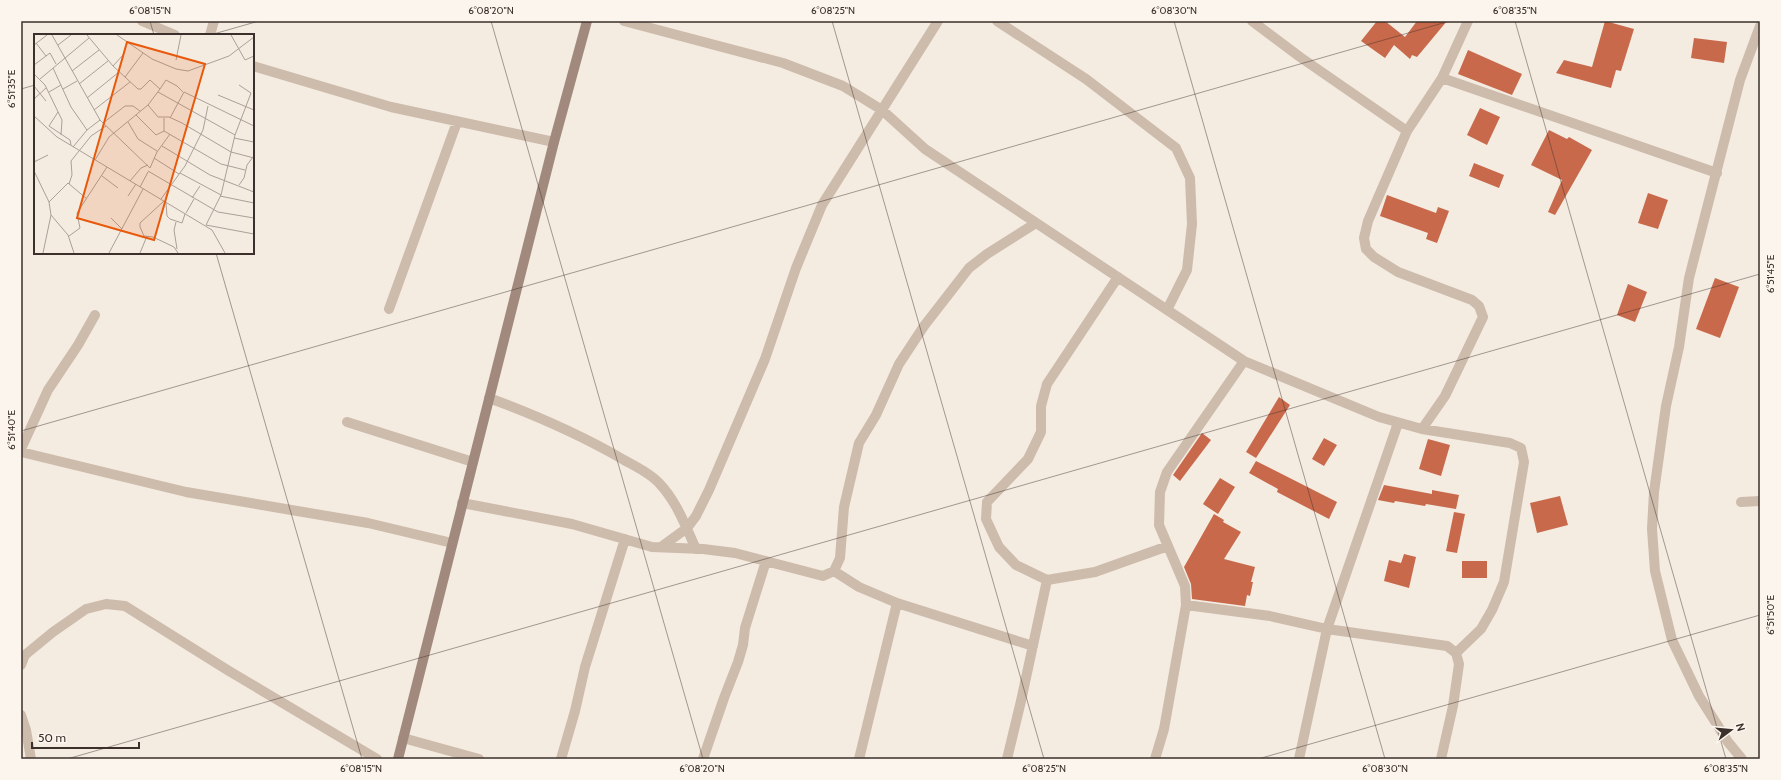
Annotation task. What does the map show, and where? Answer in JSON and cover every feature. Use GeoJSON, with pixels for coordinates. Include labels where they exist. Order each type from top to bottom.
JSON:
{"type":"FeatureCollection","features":[{"type":"Feature","properties":{"kind":"main road"},"geometry":{"type":"LineString","coordinates":[[398,759],[554,142],[587,21]]}},
{"type":"Feature","properties":{"kind":"street"},"geometry":{"type":"LineString","coordinates":[[142,21],[173,34]]}},
{"type":"Feature","properties":{"kind":"street"},"geometry":{"type":"LineString","coordinates":[[210,34],[214,21]]}},
{"type":"Feature","properties":{"kind":"street"},"geometry":{"type":"LineString","coordinates":[[624,21],[783,63],[843,86],[882,110],[925,148],[1244,361],[1379,417],[1398,423],[1422,429],[1510,443],[1521,448],[1524,462],[1504,582],[1492,610],[1481,629],[1456,653]]}},
{"type":"Feature","properties":{"kind":"street"},"geometry":{"type":"LineString","coordinates":[[997,21],[1086,79],[1176,148],[1190,178],[1192,224],[1187,270],[1167,310]]}},
{"type":"Feature","properties":{"kind":"street"},"geometry":{"type":"LineString","coordinates":[[1252,21],[1300,57],[1407,131]]}},
{"type":"Feature","properties":{"kind":"street"},"geometry":{"type":"LineString","coordinates":[[1422,429],[1445,396],[1483,317],[1479,306],[1472,300],[1398,272],[1374,257],[1366,249],[1364,238],[1368,221],[1407,131],[1442,78],[1468,21]]}},
{"type":"Feature","properties":{"kind":"street"},"geometry":{"type":"LineString","coordinates":[[660,547],[687,528],[696,516],[709,490],[765,359],[796,268],[822,205],[935,22]]}},
{"type":"Feature","properties":{"kind":"street"},"geometry":{"type":"LineString","coordinates":[[1742,759],[1728,742],[1699,696],[1672,640],[1654,570],[1652,529],[1654,492],[1666,406],[1679,347],[1689,278],[1740,80],[1760,26]]}},
{"type":"Feature","properties":{"kind":"street"},"geometry":{"type":"LineString","coordinates":[[254,66],[391,107],[554,142]]}},
{"type":"Feature","properties":{"kind":"street"},"geometry":{"type":"LineString","coordinates":[[1442,78],[1717,173]]}},
{"type":"Feature","properties":{"kind":"street"},"geometry":{"type":"LineString","coordinates":[[389,309],[457,122]]}},
{"type":"Feature","properties":{"kind":"street"},"geometry":{"type":"LineString","coordinates":[[462,503],[572,524],[660,547],[735,553],[823,576],[834,571],[840,558],[844,507],[859,443],[876,415],[900,364],[924,326],[969,268],[987,254],[1036,223]]}},
{"type":"Feature","properties":{"kind":"street"},"geometry":{"type":"LineString","coordinates":[[1118,278],[1047,384],[1042,406],[1041,432],[1028,458],[987,502],[986,519],[999,547],[1016,565],[1048,580],[1095,572],[1168,546]]}},
{"type":"Feature","properties":{"kind":"street"},"geometry":{"type":"LineString","coordinates":[[95,315],[78,345],[48,390],[21,450],[186,492],[368,523],[452,543]]}},
{"type":"Feature","properties":{"kind":"street"},"geometry":{"type":"LineString","coordinates":[[1155,759],[1164,729],[1186,605],[1185,586],[1159,525],[1160,492],[1167,472],[1244,361]]}},
{"type":"Feature","properties":{"kind":"street"},"geometry":{"type":"LineString","coordinates":[[489,398],[523,411],[598,445],[640,469],[658,482],[676,504],[696,549]]}},
{"type":"Feature","properties":{"kind":"street"},"geometry":{"type":"LineString","coordinates":[[347,422],[473,462]]}},
{"type":"Feature","properties":{"kind":"street"},"geometry":{"type":"LineString","coordinates":[[1299,759],[1327,629],[1398,423]]}},
{"type":"Feature","properties":{"kind":"street"},"geometry":{"type":"LineString","coordinates":[[1741,502],[1760,501]]}},
{"type":"Feature","properties":{"kind":"street"},"geometry":{"type":"LineString","coordinates":[[561,759],[574,717],[585,668],[625,539]]}},
{"type":"Feature","properties":{"kind":"street"},"geometry":{"type":"LineString","coordinates":[[703,759],[738,662],[743,645],[745,628],[766,561]]}},
{"type":"Feature","properties":{"kind":"street"},"geometry":{"type":"LineString","coordinates":[[834,571],[859,587],[897,603],[1033,646]]}},
{"type":"Feature","properties":{"kind":"street"},"geometry":{"type":"LineString","coordinates":[[1007,759],[1048,580]]}},
{"type":"Feature","properties":{"kind":"street"},"geometry":{"type":"LineString","coordinates":[[859,759],[897,603]]}},
{"type":"Feature","properties":{"kind":"street"},"geometry":{"type":"LineString","coordinates":[[21,664],[25,655],[53,632],[86,609],[106,604],[125,606],[229,671],[377,759]]}},
{"type":"Feature","properties":{"kind":"street"},"geometry":{"type":"LineString","coordinates":[[1186,605],[1270,616],[1327,629],[1447,646],[1456,653],[1459,664],[1454,706],[1441,759]]}},
{"type":"Feature","properties":{"kind":"street"},"geometry":{"type":"LineString","coordinates":[[21,715],[26,730],[31,759]]}},
{"type":"Feature","properties":{"kind":"street"},"geometry":{"type":"LineString","coordinates":[[404,738],[479,759]]}},
{"type":"Feature","properties":{"kind":"building"},"geometry":{"type":"Polygon","coordinates":[[[1377,21],[1385,21],[1405,37],[1417,21],[1447,21],[1417,57],[1412,55],[1410,59],[1394,45],[1385,58],[1361,41],[1377,21]]]}},
{"type":"Feature","properties":{"kind":"building"},"geometry":{"type":"Polygon","coordinates":[[[1605,21],[1634,29],[1621,71],[1616,70],[1611,88],[1556,73],[1564,60],[1592,67],[1605,21]]]}},
{"type":"Feature","properties":{"kind":"building"},"geometry":{"type":"Polygon","coordinates":[[[1694,38],[1727,42],[1724,63],[1691,58],[1694,38]]]}},
{"type":"Feature","properties":{"kind":"building"},"geometry":{"type":"Polygon","coordinates":[[[1468,50],[1522,74],[1512,95],[1458,74],[1468,50]]]}},
{"type":"Feature","properties":{"kind":"building"},"geometry":{"type":"Polygon","coordinates":[[[1480,108],[1500,117],[1487,145],[1467,135],[1480,108]]]}},
{"type":"Feature","properties":{"kind":"building"},"geometry":{"type":"Polygon","coordinates":[[[1549,130],[1567,139],[1569,137],[1592,150],[1555,215],[1548,212],[1562,180],[1531,165],[1549,130]]]}},
{"type":"Feature","properties":{"kind":"building"},"geometry":{"type":"Polygon","coordinates":[[[1474,163],[1504,175],[1499,188],[1469,176],[1474,163]]]}},
{"type":"Feature","properties":{"kind":"building"},"geometry":{"type":"Polygon","coordinates":[[[1648,193],[1668,200],[1658,229],[1638,223],[1648,193]]]}},
{"type":"Feature","properties":{"kind":"building"},"geometry":{"type":"Polygon","coordinates":[[[1387,195],[1436,213],[1438,207],[1449,211],[1437,243],[1426,239],[1428,233],[1380,216],[1387,195]]]}},
{"type":"Feature","properties":{"kind":"building"},"geometry":{"type":"Polygon","coordinates":[[[1715,278],[1739,287],[1720,338],[1696,329],[1715,278]]]}},
{"type":"Feature","properties":{"kind":"building"},"geometry":{"type":"Polygon","coordinates":[[[1628,284],[1647,292],[1635,322],[1617,315],[1628,284]]]}},
{"type":"Feature","properties":{"kind":"building"},"geometry":{"type":"Polygon","coordinates":[[[1279,397],[1290,405],[1256,458],[1246,452],[1279,397]]]}},
{"type":"Feature","properties":{"kind":"building"},"geometry":{"type":"Polygon","coordinates":[[[1202,433],[1211,440],[1180,481],[1173,475],[1202,433]]]}},
{"type":"Feature","properties":{"kind":"building"},"geometry":{"type":"Polygon","coordinates":[[[1324,438],[1337,445],[1324,466],[1312,459],[1324,438]]]}},
{"type":"Feature","properties":{"kind":"building"},"geometry":{"type":"Polygon","coordinates":[[[1428,439],[1450,445],[1441,476],[1419,469],[1428,439]]]}},
{"type":"Feature","properties":{"kind":"building"},"geometry":{"type":"Polygon","coordinates":[[[1256,461],[1337,502],[1329,519],[1277,492],[1278,489],[1249,473],[1256,461]]]}},
{"type":"Feature","properties":{"kind":"building"},"geometry":{"type":"Polygon","coordinates":[[[1220,478],[1235,487],[1218,514],[1203,504],[1220,478]]]}},
{"type":"Feature","properties":{"kind":"building"},"geometry":{"type":"Polygon","coordinates":[[[1384,485],[1432,494],[1432,490],[1459,495],[1456,509],[1426,504],[1425,506],[1378,500],[1384,485]]]}},
{"type":"Feature","properties":{"kind":"building"},"geometry":{"type":"Polygon","coordinates":[[[1560,496],[1568,525],[1537,533],[1530,503],[1560,496]]]}},
{"type":"Feature","properties":{"kind":"building"},"geometry":{"type":"Polygon","coordinates":[[[1454,512],[1465,514],[1457,553],[1446,551],[1454,512]]]}},
{"type":"Feature","properties":{"kind":"building"},"geometry":{"type":"Polygon","coordinates":[[[1214,514],[1224,520],[1223,522],[1241,532],[1224,559],[1255,567],[1251,582],[1253,582],[1250,596],[1247,595],[1245,606],[1192,599],[1191,584],[1184,567],[1214,514]]]}},
{"type":"Feature","properties":{"kind":"building"},"geometry":{"type":"Polygon","coordinates":[[[1404,554],[1416,557],[1409,588],[1384,581],[1389,560],[1401,563],[1404,554]]]}},
{"type":"Feature","properties":{"kind":"building"},"geometry":{"type":"Polygon","coordinates":[[[1462,561],[1487,561],[1487,578],[1462,578],[1462,561]]]}}]}
